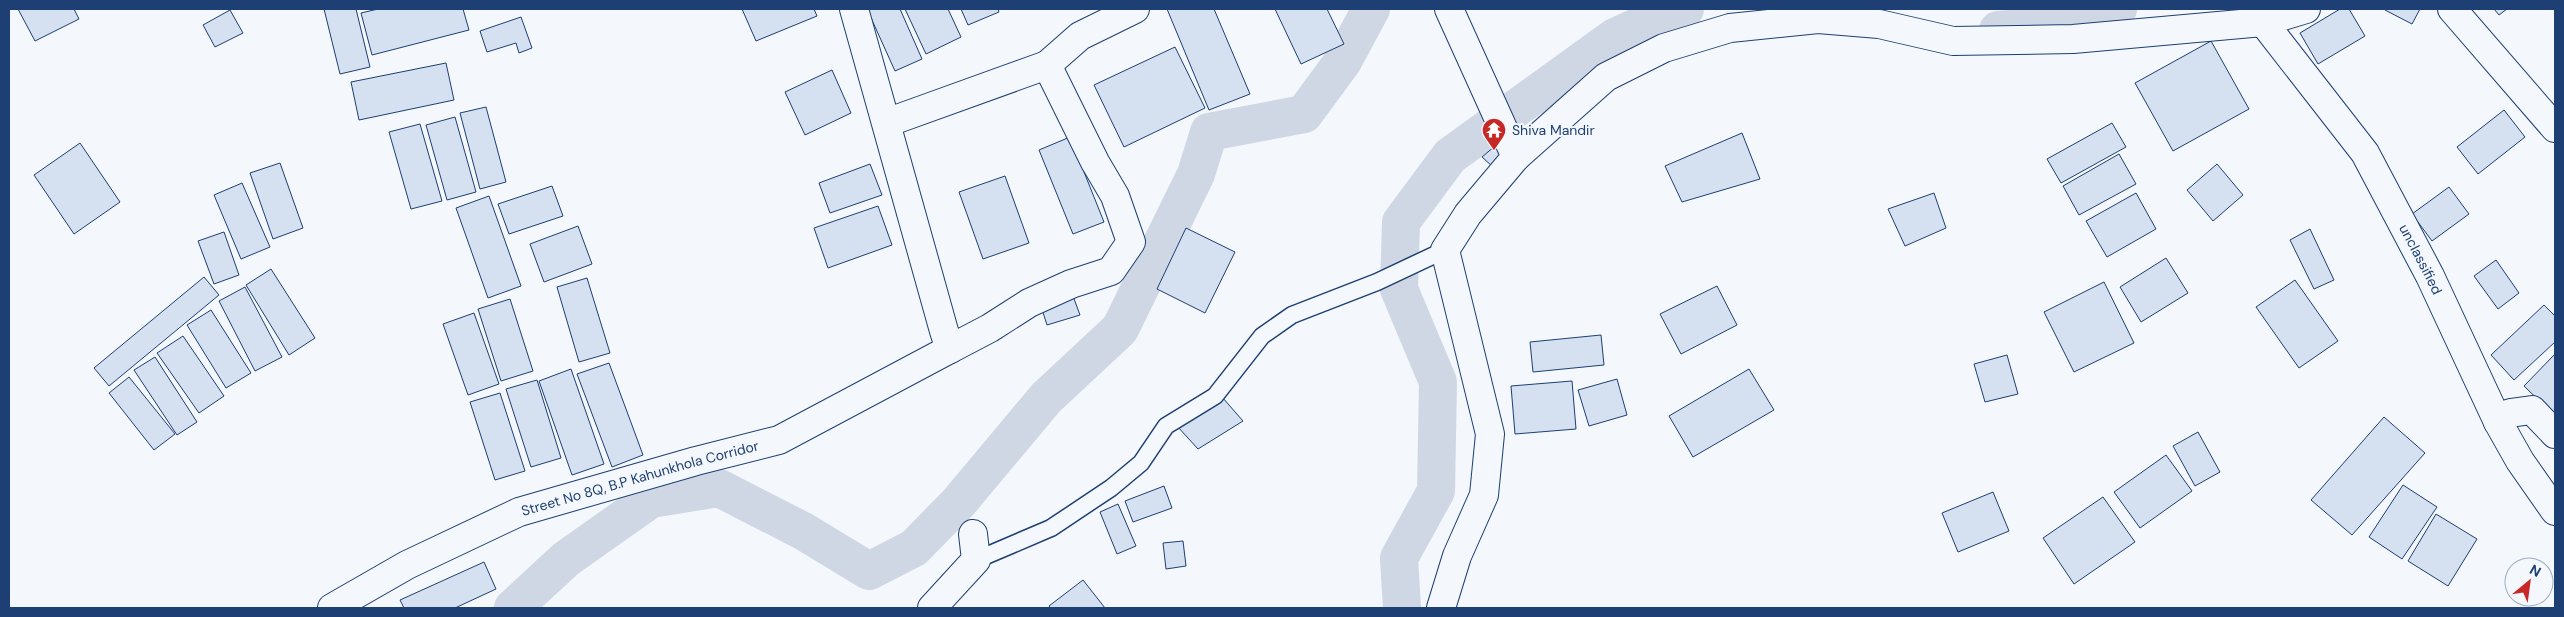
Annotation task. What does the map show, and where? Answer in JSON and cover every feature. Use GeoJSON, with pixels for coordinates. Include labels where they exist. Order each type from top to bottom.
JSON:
{"type":"FeatureCollection","features":[{"type":"Feature","properties":{"kind":"street"},"geometry":{"type":"LineString","coordinates":[[854,9],[950,349]]}},
{"type":"Feature","properties":{"kind":"street"},"geometry":{"type":"LineString","coordinates":[[886,123],[1047,65],[1080,36],[1135,9]]}},
{"type":"Feature","properties":{"kind":"street"},"geometry":{"type":"LineString","coordinates":[[1449,9],[1512,150]]}},
{"type":"Feature","properties":{"kind":"street"},"geometry":{"type":"LineString","coordinates":[[1441,608],[1457,556],[1484,495],[1490,434],[1445,250],[1512,150],[1606,77],[1664,48],[1730,28],[1818,19],[1879,24],[1953,41],[2073,39],[2264,22],[2306,9]]}},
{"type":"Feature","properties":{"kind":"street"},"geometry":{"type":"LineString","coordinates":[[2452,9],[2555,128]]}},
{"type":"Feature","properties":{"kind":"street","name":"unclassified"},"geometry":{"type":"LineString","coordinates":[[2264,22],[2365,153],[2430,276],[2498,422],[2520,461],[2555,511]]}},
{"type":"Feature","properties":{"kind":"street","name":"Street No 8Q, B.P Kahunkhola Corridor"},"geometry":{"type":"LineString","coordinates":[[332,608],[407,565],[519,512],[696,461],[780,440],[990,328],[1029,303],[1072,284],[1111,271],[1131,242],[1115,196],[1095,162],[1047,65]]}},
{"type":"Feature","properties":{"kind":"street"},"geometry":{"type":"LineString","coordinates":[[2498,422],[2510,413],[2532,410],[2555,434]]}},
{"type":"Feature","properties":{"kind":"street"},"geometry":{"type":"LineString","coordinates":[[932,608],[974,547]]}},
{"type":"Feature","properties":{"kind":"lane"},"geometry":{"type":"LineString","coordinates":[[974,547],[1051,528],[1111,488],[1141,464],[1166,426],[1215,396],[1262,336],[1292,315],[1377,282],[1445,250]]}},
{"type":"Feature","properties":{"kind":"building"},"geometry":{"type":"Polygon","coordinates":[[[18,9],[74,9],[79,19],[35,41],[18,9]]]}},
{"type":"Feature","properties":{"kind":"building"},"geometry":{"type":"Polygon","coordinates":[[[324,9],[356,9],[370,67],[340,74],[324,9]]]}},
{"type":"Feature","properties":{"kind":"building"},"geometry":{"type":"Polygon","coordinates":[[[378,9],[463,9],[469,30],[372,55],[361,13],[378,9]]]}},
{"type":"Feature","properties":{"kind":"building"},"geometry":{"type":"Polygon","coordinates":[[[742,9],[814,9],[817,16],[756,41],[742,9]]]}},
{"type":"Feature","properties":{"kind":"building"},"geometry":{"type":"Polygon","coordinates":[[[867,9],[900,9],[922,59],[895,71],[867,9]]]}},
{"type":"Feature","properties":{"kind":"building"},"geometry":{"type":"Polygon","coordinates":[[[905,9],[948,9],[961,37],[926,54],[905,9]]]}},
{"type":"Feature","properties":{"kind":"building"},"geometry":{"type":"Polygon","coordinates":[[[961,9],[998,9],[999,12],[968,25],[961,9]]]}},
{"type":"Feature","properties":{"kind":"building"},"geometry":{"type":"Polygon","coordinates":[[[1167,9],[1214,9],[1250,94],[1209,110],[1167,9]]]}},
{"type":"Feature","properties":{"kind":"building"},"geometry":{"type":"Polygon","coordinates":[[[1275,9],[1327,9],[1344,44],[1301,64],[1275,9]]]}},
{"type":"Feature","properties":{"kind":"building"},"geometry":{"type":"Polygon","coordinates":[[[2340,9],[2349,9],[2365,36],[2318,64],[2300,33],[2340,9]]]}},
{"type":"Feature","properties":{"kind":"building"},"geometry":{"type":"Polygon","coordinates":[[[2386,9],[2420,9],[2412,24],[2386,9]]]}},
{"type":"Feature","properties":{"kind":"building"},"geometry":{"type":"Polygon","coordinates":[[[2494,9],[2507,9],[2499,15],[2494,9]]]}},
{"type":"Feature","properties":{"kind":"building"},"geometry":{"type":"Polygon","coordinates":[[[230,10],[243,33],[215,47],[203,25],[230,10]]]}},
{"type":"Feature","properties":{"kind":"building"},"geometry":{"type":"Polygon","coordinates":[[[521,17],[532,48],[519,53],[516,43],[487,52],[480,31],[521,17]]]}},
{"type":"Feature","properties":{"kind":"building"},"geometry":{"type":"Polygon","coordinates":[[[2211,41],[2249,109],[2173,151],[2135,83],[2211,41]]]}},
{"type":"Feature","properties":{"kind":"building"},"geometry":{"type":"Polygon","coordinates":[[[1175,47],[1205,108],[1124,147],[1094,85],[1175,47]]]}},
{"type":"Feature","properties":{"kind":"building"},"geometry":{"type":"Polygon","coordinates":[[[446,63],[454,100],[359,120],[351,82],[446,63]]]}},
{"type":"Feature","properties":{"kind":"building"},"geometry":{"type":"Polygon","coordinates":[[[832,70],[851,113],[805,135],[785,92],[832,70]]]}},
{"type":"Feature","properties":{"kind":"building"},"geometry":{"type":"Polygon","coordinates":[[[486,107],[506,182],[480,189],[460,113],[486,107]]]}},
{"type":"Feature","properties":{"kind":"building"},"geometry":{"type":"Polygon","coordinates":[[[2504,110],[2525,137],[2478,174],[2457,147],[2504,110]]]}},
{"type":"Feature","properties":{"kind":"building"},"geometry":{"type":"Polygon","coordinates":[[[455,117],[476,192],[447,200],[426,125],[455,117]]]}},
{"type":"Feature","properties":{"kind":"building"},"geometry":{"type":"Polygon","coordinates":[[[2112,123],[2126,147],[2061,183],[2047,159],[2112,123]]]}},
{"type":"Feature","properties":{"kind":"building"},"geometry":{"type":"Polygon","coordinates":[[[420,124],[442,201],[411,209],[389,132],[420,124]]]}},
{"type":"Feature","properties":{"kind":"building"},"geometry":{"type":"Polygon","coordinates":[[[1742,133],[1760,179],[1682,202],[1665,166],[1742,133]]]}},
{"type":"Feature","properties":{"kind":"building"},"geometry":{"type":"Polygon","coordinates":[[[1070,137],[1104,222],[1073,234],[1039,150],[1070,137]]]}},
{"type":"Feature","properties":{"kind":"building"},"geometry":{"type":"Polygon","coordinates":[[[80,143],[120,202],[74,234],[34,175],[80,143]]]}},
{"type":"Feature","properties":{"kind":"building","name":"Shiva Mandir"},"geometry":{"type":"Polygon","coordinates":[[[1495,146],[1504,157],[1493,167],[1482,157],[1495,146]]]}},
{"type":"Feature","properties":{"kind":"building"},"geometry":{"type":"Polygon","coordinates":[[[2119,154],[2136,184],[2079,215],[2063,186],[2119,154]]]}},
{"type":"Feature","properties":{"kind":"building"},"geometry":{"type":"Polygon","coordinates":[[[280,163],[303,228],[273,239],[250,173],[280,163]]]}},
{"type":"Feature","properties":{"kind":"building"},"geometry":{"type":"Polygon","coordinates":[[[870,164],[882,195],[830,213],[819,183],[870,164]]]}},
{"type":"Feature","properties":{"kind":"building"},"geometry":{"type":"Polygon","coordinates":[[[2217,164],[2243,195],[2213,221],[2187,190],[2217,164]]]}},
{"type":"Feature","properties":{"kind":"building"},"geometry":{"type":"Polygon","coordinates":[[[1005,176],[1029,243],[983,259],[959,192],[1005,176]]]}},
{"type":"Feature","properties":{"kind":"building"},"geometry":{"type":"Polygon","coordinates":[[[242,183],[270,247],[241,259],[214,195],[242,183]]]}},
{"type":"Feature","properties":{"kind":"building"},"geometry":{"type":"Polygon","coordinates":[[[552,186],[563,216],[509,234],[498,204],[552,186]]]}},
{"type":"Feature","properties":{"kind":"building"},"geometry":{"type":"Polygon","coordinates":[[[2449,187],[2469,214],[2432,241],[2412,214],[2449,187]]]}},
{"type":"Feature","properties":{"kind":"building"},"geometry":{"type":"Polygon","coordinates":[[[1934,193],[1946,228],[1905,246],[1888,209],[1934,193]]]}},
{"type":"Feature","properties":{"kind":"building"},"geometry":{"type":"Polygon","coordinates":[[[2136,193],[2156,229],[2107,257],[2086,221],[2136,193]]]}},
{"type":"Feature","properties":{"kind":"building"},"geometry":{"type":"Polygon","coordinates":[[[489,196],[521,286],[488,298],[456,208],[489,196]]]}},
{"type":"Feature","properties":{"kind":"building"},"geometry":{"type":"Polygon","coordinates":[[[878,206],[892,245],[828,268],[814,228],[878,206]]]}},
{"type":"Feature","properties":{"kind":"building"},"geometry":{"type":"Polygon","coordinates":[[[578,226],[592,264],[544,282],[530,244],[578,226]]]}},
{"type":"Feature","properties":{"kind":"building"},"geometry":{"type":"Polygon","coordinates":[[[1186,228],[1235,252],[1205,313],[1157,289],[1186,228]]]}},
{"type":"Feature","properties":{"kind":"building"},"geometry":{"type":"Polygon","coordinates":[[[2310,229],[2334,280],[2314,289],[2290,240],[2310,229]]]}},
{"type":"Feature","properties":{"kind":"building"},"geometry":{"type":"Polygon","coordinates":[[[224,232],[239,275],[214,284],[198,241],[224,232]]]}},
{"type":"Feature","properties":{"kind":"building"},"geometry":{"type":"Polygon","coordinates":[[[2166,258],[2188,293],[2141,322],[2120,287],[2166,258]]]}},
{"type":"Feature","properties":{"kind":"building"},"geometry":{"type":"Polygon","coordinates":[[[2496,260],[2519,293],[2498,309],[2474,276],[2496,260]]]}},
{"type":"Feature","properties":{"kind":"building"},"geometry":{"type":"Polygon","coordinates":[[[271,269],[315,338],[289,355],[246,285],[271,269]]]}},
{"type":"Feature","properties":{"kind":"building"},"geometry":{"type":"Polygon","coordinates":[[[204,277],[219,295],[109,386],[94,368],[204,277]]]}},
{"type":"Feature","properties":{"kind":"building"},"geometry":{"type":"Polygon","coordinates":[[[587,278],[610,353],[579,362],[557,287],[587,278]]]}},
{"type":"Feature","properties":{"kind":"building"},"geometry":{"type":"Polygon","coordinates":[[[2295,280],[2338,341],[2299,368],[2256,307],[2295,280]]]}},
{"type":"Feature","properties":{"kind":"building"},"geometry":{"type":"Polygon","coordinates":[[[2104,282],[2134,343],[2074,372],[2044,312],[2104,282]]]}},
{"type":"Feature","properties":{"kind":"building"},"geometry":{"type":"Polygon","coordinates":[[[1717,286],[1737,325],[1681,354],[1660,314],[1717,286]]]}},
{"type":"Feature","properties":{"kind":"building"},"geometry":{"type":"Polygon","coordinates":[[[245,287],[282,357],[255,371],[219,301],[245,287]]]}},
{"type":"Feature","properties":{"kind":"building"},"geometry":{"type":"Polygon","coordinates":[[[1073,296],[1080,315],[1047,325],[1041,306],[1073,296]]]}},
{"type":"Feature","properties":{"kind":"building"},"geometry":{"type":"Polygon","coordinates":[[[510,299],[533,371],[501,381],[478,309],[510,299]]]}},
{"type":"Feature","properties":{"kind":"building"},"geometry":{"type":"Polygon","coordinates":[[[2544,305],[2555,316],[2555,342],[2514,380],[2491,355],[2544,305]]]}},
{"type":"Feature","properties":{"kind":"building"},"geometry":{"type":"Polygon","coordinates":[[[211,310],[251,373],[226,388],[187,325],[211,310]]]}},
{"type":"Feature","properties":{"kind":"building"},"geometry":{"type":"Polygon","coordinates":[[[474,313],[499,384],[468,395],[443,324],[474,313]]]}},
{"type":"Feature","properties":{"kind":"building"},"geometry":{"type":"Polygon","coordinates":[[[1601,335],[1604,365],[1533,372],[1530,342],[1601,335]]]}},
{"type":"Feature","properties":{"kind":"building"},"geometry":{"type":"Polygon","coordinates":[[[183,336],[224,396],[199,413],[157,353],[183,336]]]}},
{"type":"Feature","properties":{"kind":"building"},"geometry":{"type":"Polygon","coordinates":[[[2555,354],[2555,416],[2524,386],[2555,354]]]}},
{"type":"Feature","properties":{"kind":"building"},"geometry":{"type":"Polygon","coordinates":[[[2007,355],[2018,394],[1985,402],[1974,364],[2007,355]]]}},
{"type":"Feature","properties":{"kind":"building"},"geometry":{"type":"Polygon","coordinates":[[[155,357],[197,422],[177,435],[134,370],[155,357]]]}},
{"type":"Feature","properties":{"kind":"building"},"geometry":{"type":"Polygon","coordinates":[[[609,363],[643,455],[612,467],[577,374],[609,363]]]}},
{"type":"Feature","properties":{"kind":"building"},"geometry":{"type":"Polygon","coordinates":[[[571,369],[604,464],[572,475],[539,381],[571,369]]]}},
{"type":"Feature","properties":{"kind":"building"},"geometry":{"type":"Polygon","coordinates":[[[1749,369],[1774,410],[1693,457],[1669,416],[1749,369]]]}},
{"type":"Feature","properties":{"kind":"building"},"geometry":{"type":"Polygon","coordinates":[[[129,377],[175,434],[154,450],[109,393],[129,377]]]}},
{"type":"Feature","properties":{"kind":"building"},"geometry":{"type":"Polygon","coordinates":[[[1617,379],[1627,415],[1589,426],[1578,390],[1617,379]]]}},
{"type":"Feature","properties":{"kind":"building"},"geometry":{"type":"Polygon","coordinates":[[[537,380],[561,458],[531,467],[506,389],[537,380]]]}},
{"type":"Feature","properties":{"kind":"building"},"geometry":{"type":"Polygon","coordinates":[[[1572,381],[1576,429],[1515,434],[1511,386],[1572,381]]]}},
{"type":"Feature","properties":{"kind":"building"},"geometry":{"type":"Polygon","coordinates":[[[500,393],[525,471],[495,480],[470,402],[500,393]]]}},
{"type":"Feature","properties":{"kind":"building"},"geometry":{"type":"Polygon","coordinates":[[[1222,397],[1243,421],[1198,449],[1177,426],[1222,397]]]}},
{"type":"Feature","properties":{"kind":"building"},"geometry":{"type":"Polygon","coordinates":[[[2384,417],[2425,453],[2352,535],[2311,500],[2384,417]]]}},
{"type":"Feature","properties":{"kind":"building"},"geometry":{"type":"Polygon","coordinates":[[[2198,432],[2220,472],[2195,486],[2173,446],[2198,432]]]}},
{"type":"Feature","properties":{"kind":"building"},"geometry":{"type":"Polygon","coordinates":[[[2166,455],[2192,491],[2140,528],[2114,492],[2166,455]]]}},
{"type":"Feature","properties":{"kind":"building"},"geometry":{"type":"Polygon","coordinates":[[[2403,485],[2437,507],[2402,559],[2369,537],[2403,485]]]}},
{"type":"Feature","properties":{"kind":"building"},"geometry":{"type":"Polygon","coordinates":[[[1164,486],[1172,508],[1133,522],[1125,501],[1164,486]]]}},
{"type":"Feature","properties":{"kind":"building"},"geometry":{"type":"Polygon","coordinates":[[[1993,492],[2009,531],[1958,552],[1942,513],[1993,492]]]}},
{"type":"Feature","properties":{"kind":"building"},"geometry":{"type":"Polygon","coordinates":[[[2103,497],[2135,542],[2074,584],[2043,538],[2103,497]]]}},
{"type":"Feature","properties":{"kind":"building"},"geometry":{"type":"Polygon","coordinates":[[[1118,504],[1136,546],[1117,554],[1100,512],[1118,504]]]}},
{"type":"Feature","properties":{"kind":"building"},"geometry":{"type":"Polygon","coordinates":[[[2436,514],[2477,539],[2448,586],[2408,561],[2436,514]]]}},
{"type":"Feature","properties":{"kind":"building"},"geometry":{"type":"Polygon","coordinates":[[[1183,541],[1186,566],[1166,569],[1163,543],[1183,541]]]}},
{"type":"Feature","properties":{"kind":"building"},"geometry":{"type":"Polygon","coordinates":[[[484,562],[496,589],[455,608],[404,608],[400,600],[484,562]]]}},
{"type":"Feature","properties":{"kind":"building"},"geometry":{"type":"Polygon","coordinates":[[[1083,580],[1105,608],[1051,608],[1049,606],[1083,580]]]}},
{"type":"Feature","properties":{"kind":"waterway"},"geometry":{"type":"LineString","coordinates":[[513,608],[566,559],[651,499],[719,488],[803,531],[869,571],[914,548],[959,502],[1046,398],[1120,329],[1196,174],[1209,132],[1304,114],[1343,61],[1371,9]]}},
{"type":"Feature","properties":{"kind":"waterway"},"geometry":{"type":"LineString","coordinates":[[1402,608],[1399,558],[1436,491],[1438,382],[1399,289],[1401,222],[1450,156],[1615,37],[1676,9],[1685,9]]}},
{"type":"Feature","properties":{"kind":"waterway"},"geometry":{"type":"LineString","coordinates":[[1998,30],[2048,26],[2118,9]]}},
{"type":"Feature","properties":{"kind":"place","name":"Shiva Mandir"},"geometry":{"type":"Point","coordinates":[1494,151]}}]}
